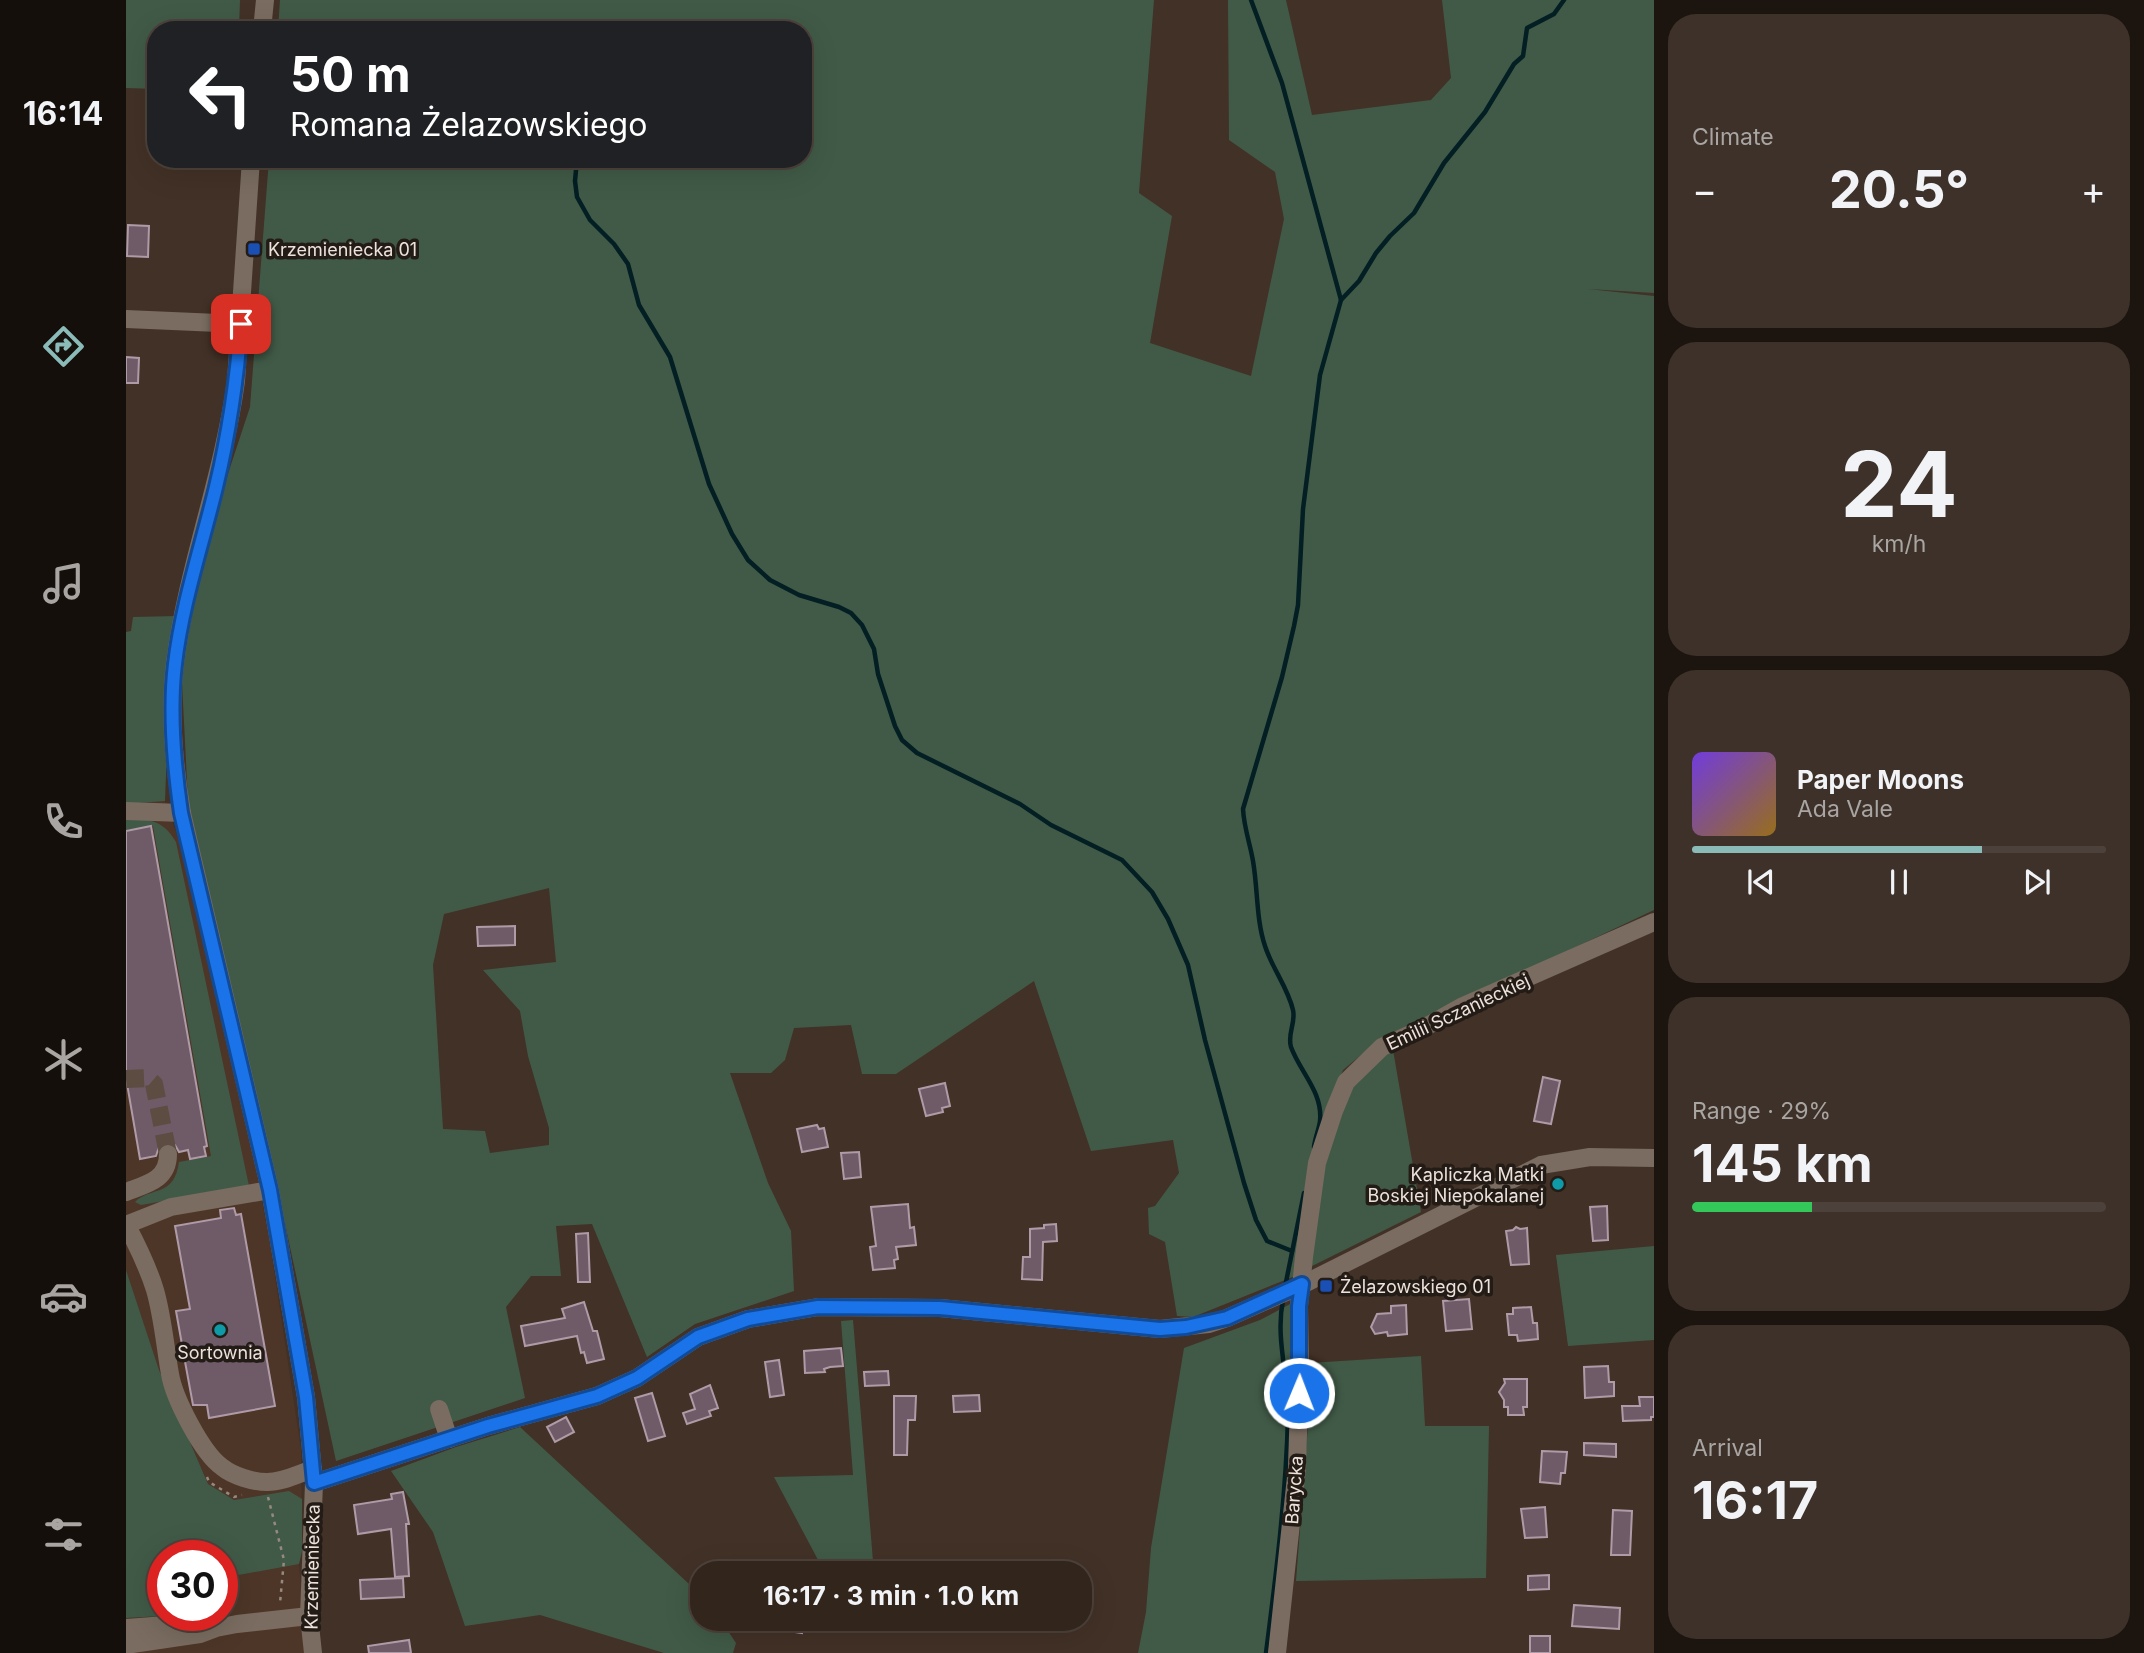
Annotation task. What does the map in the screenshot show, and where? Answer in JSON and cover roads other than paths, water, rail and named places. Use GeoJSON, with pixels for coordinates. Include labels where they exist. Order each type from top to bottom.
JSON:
{"type":"FeatureCollection","features":[{"type":"Feature","properties":{"kind":"street"},"geometry":{"type":"LineString","coordinates":[[263,21],[265,0]]}},
{"type":"Feature","properties":{"kind":"street","name":"Krzemieniecka"},"geometry":{"type":"LineString","coordinates":[[250,168],[241,324],[232,415],[193,574],[175,664],[174,736],[181,813],[270,1190],[306,1397],[314,1476],[309,1616],[313,1653]]}},
{"type":"Feature","properties":{"kind":"street"},"geometry":{"type":"LineString","coordinates":[[126,319],[241,324]]}},
{"type":"Feature","properties":{"kind":"street"},"geometry":{"type":"LineString","coordinates":[[126,811],[181,813]]}},
{"type":"Feature","properties":{"kind":"street","name":"Emilii Sczanieckiej"},"geometry":{"type":"LineString","coordinates":[[1298,1286],[1317,1163],[1346,1082],[1382,1047],[1461,1007],[1654,922]]}},
{"type":"Feature","properties":{"kind":"street"},"geometry":{"type":"LineString","coordinates":[[126,1192],[162,1176],[168,1154]]}},
{"type":"Feature","properties":{"kind":"street"},"geometry":{"type":"LineString","coordinates":[[270,1190],[171,1207],[126,1226],[145,1261],[155,1291],[166,1339],[170,1377],[193,1430],[222,1467],[243,1478],[265,1482],[314,1476],[597,1396],[637,1378],[698,1337],[748,1319],[802,1309],[940,1308],[1160,1329],[1209,1324],[1298,1286],[1541,1165],[1590,1157],[1654,1158]]}},
{"type":"Feature","properties":{"kind":"street","name":"Barycka"},"geometry":{"type":"LineString","coordinates":[[1277,1653],[1297,1468],[1300,1368],[1298,1286]]}},
{"type":"Feature","properties":{"kind":"street"},"geometry":{"type":"LineString","coordinates":[[439,1409],[449,1439]]}},
{"type":"Feature","properties":{"kind":"street"},"geometry":{"type":"LineString","coordinates":[[238,1625],[309,1616]]}},
{"type":"Feature","properties":{"kind":"street"},"geometry":{"type":"LineString","coordinates":[[126,1628],[147,1626]]}},
{"type":"Feature","properties":{"kind":"street"},"geometry":{"type":"LineString","coordinates":[[126,1645],[208,1631]]}},
{"type":"Feature","properties":{"kind":"waterway"},"geometry":{"type":"LineString","coordinates":[[1251,0],[1282,83],[1341,300]]}},
{"type":"Feature","properties":{"kind":"waterway"},"geometry":{"type":"LineString","coordinates":[[1314,1147],[1320,1121],[1318,1101],[1291,1047],[1293,1010],[1262,936],[1253,861],[1243,809],[1282,677],[1298,605],[1303,509],[1320,375],[1341,300],[1359,281],[1390,236],[1414,213],[1444,163],[1485,112],[1514,64],[1523,56],[1527,28],[1554,14],[1564,0]]}},
{"type":"Feature","properties":{"kind":"waterway"},"geometry":{"type":"LineString","coordinates":[[576,168],[577,197],[590,220],[614,244],[628,264],[639,305],[670,357],[709,484],[732,534],[748,560],[770,580],[799,595],[839,607],[851,613],[862,625],[874,649],[878,674],[895,726],[902,740],[917,753],[1020,804],[1051,825],[1122,860],[1152,892],[1168,919],[1188,965],[1205,1040],[1256,1220],[1267,1241],[1292,1251]]}},
{"type":"Feature","properties":{"kind":"waterway"},"geometry":{"type":"LineString","coordinates":[[1285,1287],[1304,1193]]}},
{"type":"Feature","properties":{"kind":"waterway"},"geometry":{"type":"LineString","coordinates":[[1266,1653],[1287,1447],[1288,1402],[1281,1344],[1283,1300]]}},
{"type":"Feature","properties":{"kind":"tunnel"},"geometry":{"type":"LineString","coordinates":[[126,1079],[147,1078],[154,1084],[168,1154]]}},
{"type":"Feature","properties":{"kind":"place","name":"Krzemieniecka 01"},"geometry":{"type":"Point","coordinates":[254,249]}},
{"type":"Feature","properties":{"kind":"place","name":"Kapliczka Matki Boskiej Niepokalanej"},"geometry":{"type":"Point","coordinates":[1558,1184]}},
{"type":"Feature","properties":{"kind":"place","name":"Żelazowskiego 01"},"geometry":{"type":"Point","coordinates":[1326,1286]}},
{"type":"Feature","properties":{"kind":"place","name":"Sortownia"},"geometry":{"type":"Point","coordinates":[220,1330]}}]}
